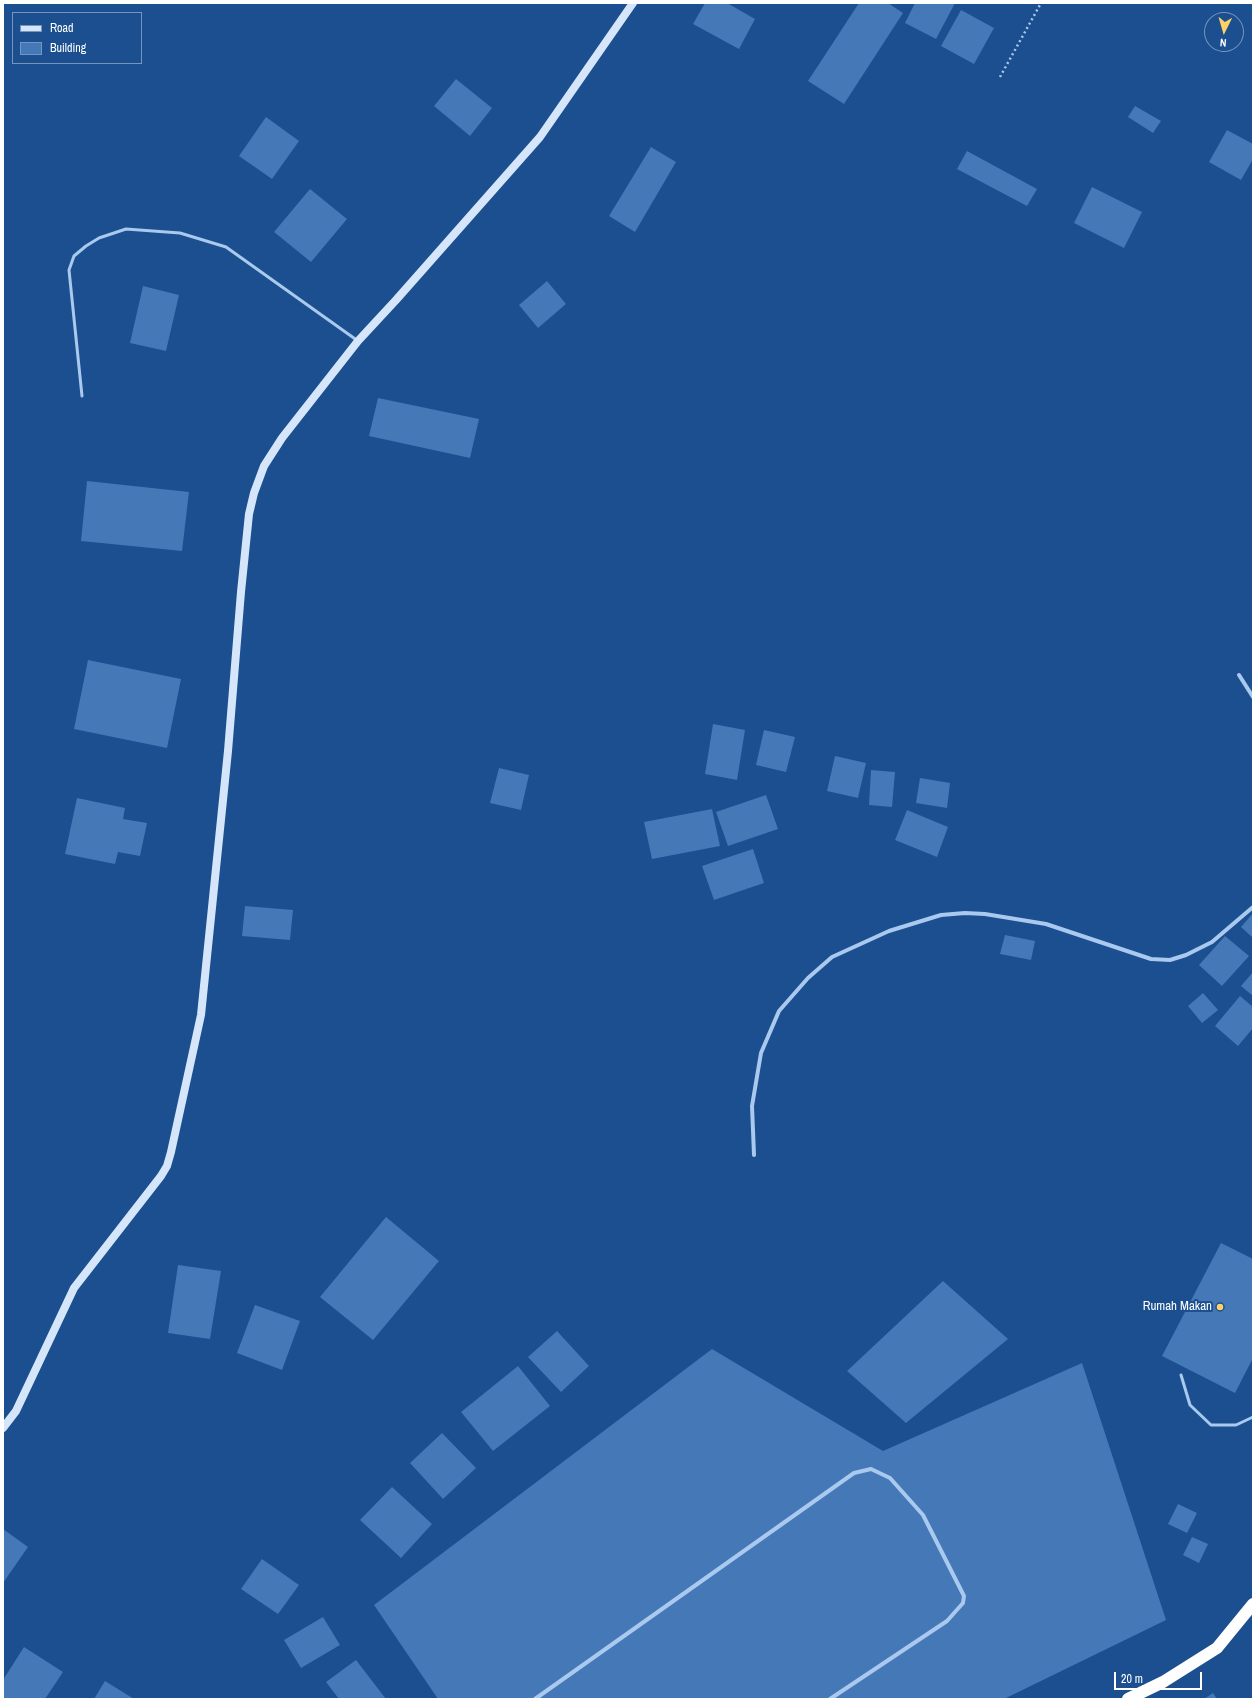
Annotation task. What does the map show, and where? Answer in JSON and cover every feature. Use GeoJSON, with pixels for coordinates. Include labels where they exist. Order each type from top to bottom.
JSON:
{"type":"FeatureCollection","features":[{"type":"Feature","properties":{"kind":"highway"},"geometry":{"type":"LineString","coordinates":[[1128,1699],[1163,1682],[1217,1648],[1253,1604]]}},
{"type":"Feature","properties":{"kind":"main road"},"geometry":{"type":"LineString","coordinates":[[3,1428],[16,1411],[74,1288],[161,1176],[167,1166],[201,1015],[228,751],[249,514],[254,493],[264,466],[282,438],[358,340],[396,300],[540,136],[633,3]]}},
{"type":"Feature","properties":{"kind":"street"},"geometry":{"type":"LineString","coordinates":[[1239,675],[1253,697]]}},
{"type":"Feature","properties":{"kind":"street"},"geometry":{"type":"LineString","coordinates":[[754,1155],[752,1106],[761,1053],[779,1011],[808,978],[832,957],[889,931],[941,915],[965,913],[984,914],[1046,924],[1151,959],[1170,960],[1186,955],[1212,942],[1253,907]]}},
{"type":"Feature","properties":{"kind":"street"},"geometry":{"type":"LineString","coordinates":[[535,1699],[854,1473],[871,1469],[890,1478],[923,1515],[964,1596],[962,1604],[947,1621],[830,1699]]}},
{"type":"Feature","properties":{"kind":"lane"},"geometry":{"type":"LineString","coordinates":[[82,396],[69,270],[74,256],[86,246],[99,238],[126,229],[180,233],[226,247],[358,340]]}},
{"type":"Feature","properties":{"kind":"lane"},"geometry":{"type":"LineString","coordinates":[[1181,1375],[1190,1405],[1211,1425],[1236,1425],[1253,1417]]}},
{"type":"Feature","properties":{"kind":"path"},"geometry":{"type":"LineString","coordinates":[[1000,77],[1040,3]]}},
{"type":"Feature","properties":{"kind":"building"},"geometry":{"type":"Polygon","coordinates":[[[705,3],[727,3],[755,19],[739,49],[693,24],[705,3]]]}},
{"type":"Feature","properties":{"kind":"building"},"geometry":{"type":"Polygon","coordinates":[[[859,3],[888,3],[903,13],[844,104],[808,81],[859,3]]]}},
{"type":"Feature","properties":{"kind":"building"},"geometry":{"type":"Polygon","coordinates":[[[915,3],[955,3],[936,39],[905,23],[915,3]]]}},
{"type":"Feature","properties":{"kind":"building"},"geometry":{"type":"Polygon","coordinates":[[[961,10],[994,28],[974,64],[941,46],[961,10]]]}},
{"type":"Feature","properties":{"kind":"building"},"geometry":{"type":"Polygon","coordinates":[[[456,79],[492,108],[470,136],[434,106],[456,79]]]}},
{"type":"Feature","properties":{"kind":"building"},"geometry":{"type":"Polygon","coordinates":[[[1135,106],[1161,121],[1153,133],[1128,117],[1135,106]]]}},
{"type":"Feature","properties":{"kind":"building"},"geometry":{"type":"Polygon","coordinates":[[[266,117],[299,141],[272,179],[239,156],[266,117]]]}},
{"type":"Feature","properties":{"kind":"building"},"geometry":{"type":"Polygon","coordinates":[[[1227,130],[1253,144],[1253,159],[1241,180],[1209,162],[1227,130]]]}},
{"type":"Feature","properties":{"kind":"building"},"geometry":{"type":"Polygon","coordinates":[[[651,147],[676,162],[635,232],[609,216],[651,147]]]}},
{"type":"Feature","properties":{"kind":"building"},"geometry":{"type":"Polygon","coordinates":[[[967,151],[1037,189],[1027,206],[957,169],[967,151]]]}},
{"type":"Feature","properties":{"kind":"building"},"geometry":{"type":"Polygon","coordinates":[[[1092,187],[1142,212],[1124,248],[1074,223],[1092,187]]]}},
{"type":"Feature","properties":{"kind":"building"},"geometry":{"type":"Polygon","coordinates":[[[310,189],[347,219],[311,262],[274,232],[310,189]]]}},
{"type":"Feature","properties":{"kind":"building"},"geometry":{"type":"Polygon","coordinates":[[[547,281],[566,304],[538,328],[519,305],[547,281]]]}},
{"type":"Feature","properties":{"kind":"building"},"geometry":{"type":"Polygon","coordinates":[[[143,286],[179,295],[166,351],[130,343],[143,286]]]}},
{"type":"Feature","properties":{"kind":"building"},"geometry":{"type":"Polygon","coordinates":[[[378,398],[479,419],[470,458],[369,436],[378,398]]]}},
{"type":"Feature","properties":{"kind":"building"},"geometry":{"type":"Polygon","coordinates":[[[87,481],[189,492],[182,551],[81,541],[87,481]]]}},
{"type":"Feature","properties":{"kind":"building"},"geometry":{"type":"Polygon","coordinates":[[[88,660],[181,679],[167,748],[74,729],[88,660]]]}},
{"type":"Feature","properties":{"kind":"building"},"geometry":{"type":"Polygon","coordinates":[[[713,724],[745,730],[737,780],[705,774],[713,724]]]}},
{"type":"Feature","properties":{"kind":"building"},"geometry":{"type":"Polygon","coordinates":[[[764,730],[795,737],[786,772],[756,765],[764,730]]]}},
{"type":"Feature","properties":{"kind":"building"},"geometry":{"type":"Polygon","coordinates":[[[835,756],[866,763],[858,798],[827,791],[835,756]]]}},
{"type":"Feature","properties":{"kind":"building"},"geometry":{"type":"Polygon","coordinates":[[[499,768],[529,775],[521,810],[490,803],[499,768]]]}},
{"type":"Feature","properties":{"kind":"building"},"geometry":{"type":"Polygon","coordinates":[[[871,770],[895,772],[892,807],[869,805],[871,770]]]}},
{"type":"Feature","properties":{"kind":"building"},"geometry":{"type":"Polygon","coordinates":[[[920,778],[950,783],[947,808],[916,803],[920,778]]]}},
{"type":"Feature","properties":{"kind":"building"},"geometry":{"type":"Polygon","coordinates":[[[766,795],[778,829],[728,846],[716,812],[766,795]]]}},
{"type":"Feature","properties":{"kind":"building"},"geometry":{"type":"Polygon","coordinates":[[[77,798],[125,808],[123,819],[147,823],[140,856],[118,852],[115,864],[65,854],[77,798]]]}},
{"type":"Feature","properties":{"kind":"building"},"geometry":{"type":"Polygon","coordinates":[[[712,809],[720,846],[652,859],[644,822],[712,809]]]}},
{"type":"Feature","properties":{"kind":"building"},"geometry":{"type":"Polygon","coordinates":[[[907,810],[948,827],[937,857],[895,840],[907,810]]]}},
{"type":"Feature","properties":{"kind":"building"},"geometry":{"type":"Polygon","coordinates":[[[753,849],[764,883],[714,900],[702,866],[753,849]]]}},
{"type":"Feature","properties":{"kind":"building"},"geometry":{"type":"Polygon","coordinates":[[[245,906],[293,910],[290,940],[242,936],[245,906]]]}},
{"type":"Feature","properties":{"kind":"building"},"geometry":{"type":"Polygon","coordinates":[[[1253,913],[1253,938],[1241,927],[1253,913]]]}},
{"type":"Feature","properties":{"kind":"building"},"geometry":{"type":"Polygon","coordinates":[[[1005,935],[1035,941],[1031,960],[1000,954],[1005,935]]]}},
{"type":"Feature","properties":{"kind":"building"},"geometry":{"type":"Polygon","coordinates":[[[1225,936],[1249,956],[1222,986],[1199,965],[1225,936]]]}},
{"type":"Feature","properties":{"kind":"building"},"geometry":{"type":"Polygon","coordinates":[[[1253,972],[1253,996],[1241,986],[1253,972]]]}},
{"type":"Feature","properties":{"kind":"building"},"geometry":{"type":"Polygon","coordinates":[[[1203,993],[1218,1010],[1202,1023],[1188,1006],[1203,993]]]}},
{"type":"Feature","properties":{"kind":"building"},"geometry":{"type":"Polygon","coordinates":[[[1240,996],[1253,1007],[1253,1028],[1238,1046],[1215,1026],[1240,996]]]}},
{"type":"Feature","properties":{"kind":"building"},"geometry":{"type":"Polygon","coordinates":[[[386,1217],[439,1261],[373,1340],[320,1297],[386,1217]]]}},
{"type":"Feature","properties":{"kind":"building","name":"Rumah Makan"},"geometry":{"type":"Polygon","coordinates":[[[1221,1243],[1253,1259],[1253,1358],[1235,1393],[1162,1356],[1221,1243]]]}},
{"type":"Feature","properties":{"kind":"building"},"geometry":{"type":"Polygon","coordinates":[[[178,1265],[221,1271],[210,1339],[168,1333],[178,1265]]]}},
{"type":"Feature","properties":{"kind":"building"},"geometry":{"type":"Polygon","coordinates":[[[943,1281],[1008,1339],[906,1423],[847,1371],[943,1281]]]}},
{"type":"Feature","properties":{"kind":"building"},"geometry":{"type":"Polygon","coordinates":[[[255,1305],[300,1321],[282,1370],[237,1353],[255,1305]]]}},
{"type":"Feature","properties":{"kind":"building"},"geometry":{"type":"Polygon","coordinates":[[[557,1331],[589,1366],[561,1392],[528,1357],[557,1331]]]}},
{"type":"Feature","properties":{"kind":"building"},"geometry":{"type":"Polygon","coordinates":[[[712,1349],[883,1451],[1082,1363],[1166,1620],[1004,1699],[438,1699],[374,1605],[712,1349]]]}},
{"type":"Feature","properties":{"kind":"building"},"geometry":{"type":"Polygon","coordinates":[[[518,1366],[550,1406],[493,1451],[461,1412],[518,1366]]]}},
{"type":"Feature","properties":{"kind":"building"},"geometry":{"type":"Polygon","coordinates":[[[442,1433],[476,1468],[443,1499],[410,1463],[442,1433]]]}},
{"type":"Feature","properties":{"kind":"building"},"geometry":{"type":"Polygon","coordinates":[[[392,1487],[432,1524],[401,1558],[360,1520],[392,1487]]]}},
{"type":"Feature","properties":{"kind":"building"},"geometry":{"type":"Polygon","coordinates":[[[1178,1504],[1197,1513],[1187,1533],[1168,1524],[1178,1504]]]}},
{"type":"Feature","properties":{"kind":"building"},"geometry":{"type":"Polygon","coordinates":[[[3,1529],[28,1547],[3,1583],[3,1529]]]}},
{"type":"Feature","properties":{"kind":"building"},"geometry":{"type":"Polygon","coordinates":[[[1192,1537],[1208,1544],[1199,1563],[1183,1555],[1192,1537]]]}},
{"type":"Feature","properties":{"kind":"building"},"geometry":{"type":"Polygon","coordinates":[[[262,1559],[299,1585],[278,1614],[241,1589],[262,1559]]]}},
{"type":"Feature","properties":{"kind":"building"},"geometry":{"type":"Polygon","coordinates":[[[323,1617],[340,1645],[301,1668],[284,1640],[323,1617]]]}},
{"type":"Feature","properties":{"kind":"building"},"geometry":{"type":"Polygon","coordinates":[[[24,1647],[63,1672],[45,1699],[3,1699],[3,1680],[24,1647]]]}},
{"type":"Feature","properties":{"kind":"building"},"geometry":{"type":"Polygon","coordinates":[[[356,1660],[386,1699],[339,1699],[326,1682],[356,1660]]]}},
{"type":"Feature","properties":{"kind":"building"},"geometry":{"type":"Polygon","coordinates":[[[105,1681],[134,1699],[94,1699],[105,1681]]]}},
{"type":"Feature","properties":{"kind":"building"},"geometry":{"type":"Polygon","coordinates":[[[1213,1693],[1217,1699],[1204,1699],[1213,1693]]]}},
{"type":"Feature","properties":{"kind":"place","name":"Rumah Makan"},"geometry":{"type":"Point","coordinates":[1220,1307]}}]}
